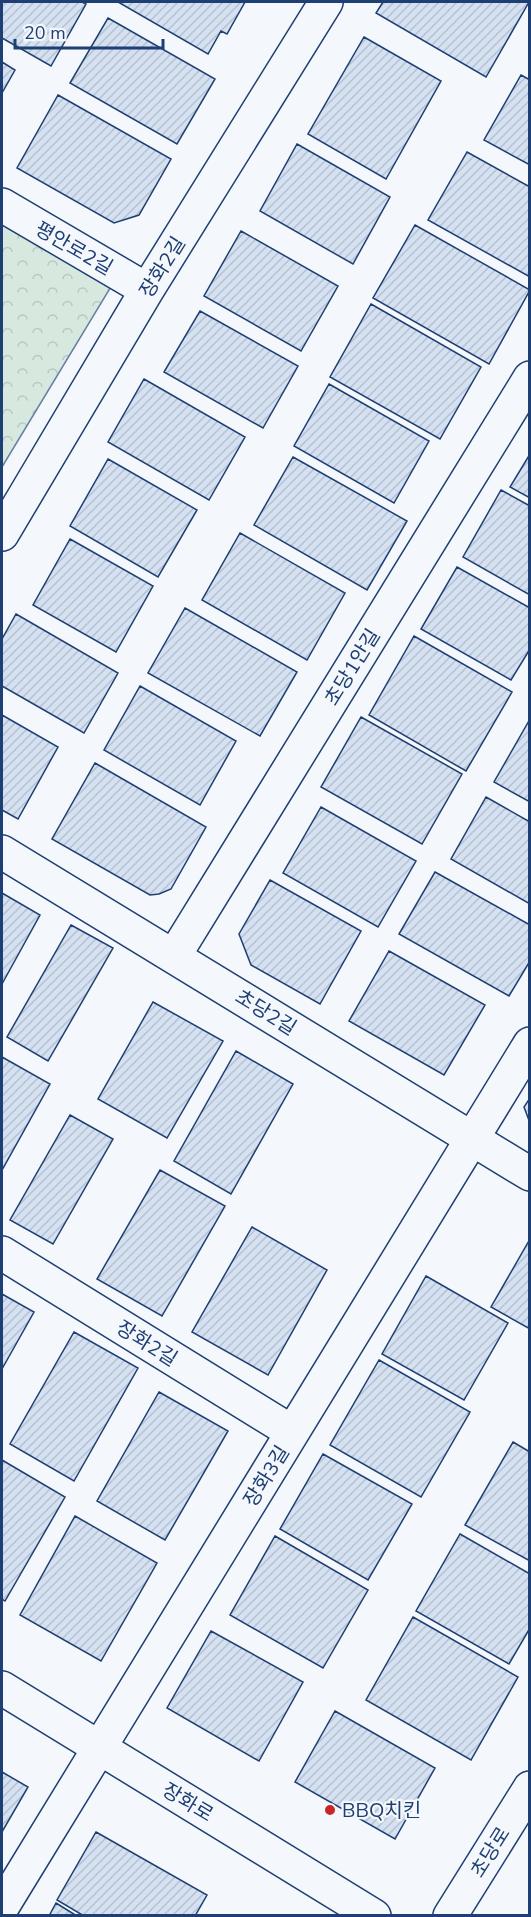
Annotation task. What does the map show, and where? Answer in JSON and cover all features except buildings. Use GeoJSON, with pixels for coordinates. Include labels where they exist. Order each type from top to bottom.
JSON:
{"type":"FeatureCollection","features":[{"type":"Feature","properties":{"kind":"street","name":"장화2길"},"geometry":{"type":"LineString","coordinates":[[2,534],[147,290],[326,2]]}},
{"type":"Feature","properties":{"kind":"street","name":"평안로2길"},"geometry":{"type":"LineString","coordinates":[[2,205],[147,290]]}},
{"type":"Feature","properties":{"kind":"street","name":"초당1안길"},"geometry":{"type":"LineString","coordinates":[[174,956],[530,378]]}},
{"type":"Feature","properties":{"kind":"street","name":"초당2길"},"geometry":{"type":"LineString","coordinates":[[2,852],[530,1174]]}},
{"type":"Feature","properties":{"kind":"street","name":"장화3길"},"geometry":{"type":"LineString","coordinates":[[2,1907],[530,1044]]}},
{"type":"Feature","properties":{"kind":"street","name":"장화2길"},"geometry":{"type":"LineString","coordinates":[[2,1253],[292,1432]]}},
{"type":"Feature","properties":{"kind":"street","name":"장화로"},"geometry":{"type":"LineString","coordinates":[[2,1688],[374,1916]]}},
{"type":"Feature","properties":{"kind":"street","name":"초당로"},"geometry":{"type":"LineString","coordinates":[[450,1916],[530,1788]]}},
{"type":"Feature","properties":{"kind":"green space"},"geometry":{"type":"Polygon","coordinates":[[[2,218],[112,285],[2,467],[2,218]]]}},
{"type":"Feature","properties":{"kind":"place","name":"BBQ치킨"},"geometry":{"type":"Point","coordinates":[330,1810]}}]}
